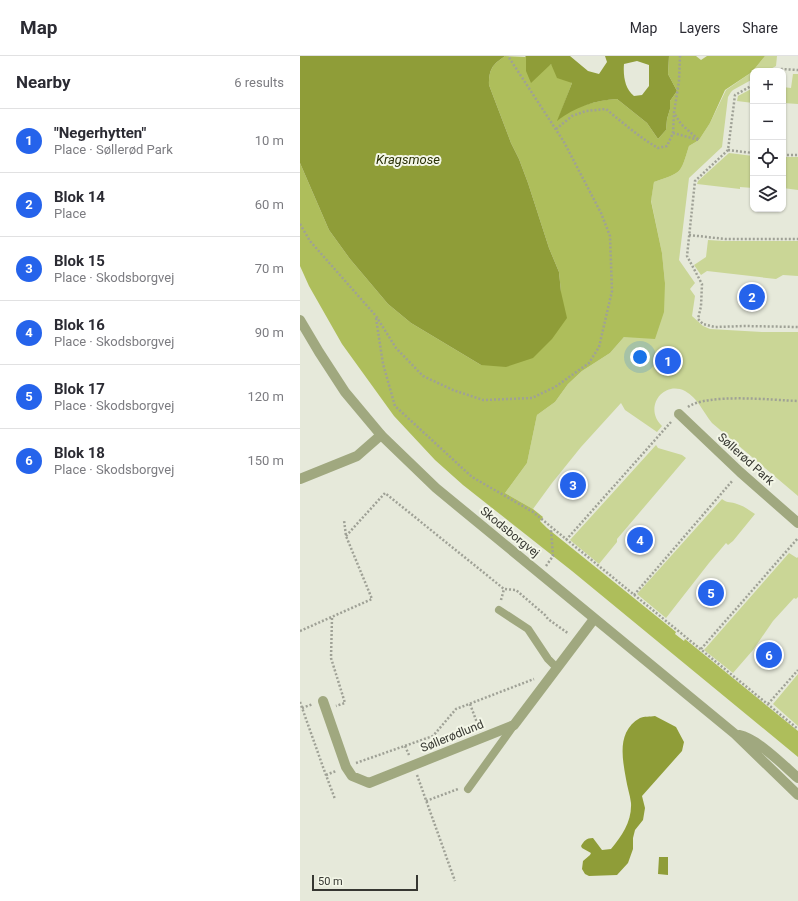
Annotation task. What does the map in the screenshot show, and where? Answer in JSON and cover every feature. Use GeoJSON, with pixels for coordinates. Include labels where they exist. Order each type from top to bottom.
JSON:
{"type":"FeatureCollection","features":[{"type":"Feature","properties":{"kind":"street","name":"Skodsborgvej"},"geometry":{"type":"LineString","coordinates":[[300,320],[345,392],[381,435],[436,488],[735,734],[798,795]]}},
{"type":"Feature","properties":{"kind":"street","name":"Søllerød Park"},"geometry":{"type":"LineString","coordinates":[[679,414],[740,472],[798,523]]}},
{"type":"Feature","properties":{"kind":"street"},"geometry":{"type":"LineString","coordinates":[[300,479],[357,456],[381,435]]}},
{"type":"Feature","properties":{"kind":"street"},"geometry":{"type":"LineString","coordinates":[[514,725],[594,619]]}},
{"type":"Feature","properties":{"kind":"street"},"geometry":{"type":"LineString","coordinates":[[325,705],[346,767]]}},
{"type":"Feature","properties":{"kind":"street","name":"Søllerødlund"},"geometry":{"type":"LineString","coordinates":[[346,767],[352,776],[369,783],[514,725]]}},
{"type":"Feature","properties":{"kind":"street","name":"Skodsborgvej"},"geometry":{"type":"LineString","coordinates":[[735,734],[744,736],[765,749],[798,778]]}},
{"type":"Feature","properties":{"kind":"lane"},"geometry":{"type":"LineString","coordinates":[[499,610],[528,629],[548,659],[557,668]]}},
{"type":"Feature","properties":{"kind":"lane"},"geometry":{"type":"LineString","coordinates":[[470,787],[514,725]]}},
{"type":"Feature","properties":{"kind":"path"},"geometry":{"type":"LineString","coordinates":[[300,224],[310,241],[376,316],[396,348],[423,376],[453,390],[483,400],[532,398],[555,386],[589,363],[599,347],[612,291],[610,236],[602,213],[556,128],[508,56]]}},
{"type":"Feature","properties":{"kind":"path"},"geometry":{"type":"LineString","coordinates":[[556,128],[572,116],[586,111],[606,109],[632,132],[658,148],[668,146],[673,133],[674,113],[679,81],[680,56]]}},
{"type":"Feature","properties":{"kind":"path"},"geometry":{"type":"LineString","coordinates":[[786,68],[798,70]]}},
{"type":"Feature","properties":{"kind":"path"},"geometry":{"type":"LineString","coordinates":[[750,87],[735,95],[728,150],[695,181],[687,256],[702,284],[698,319],[703,324],[715,328],[745,326],[798,327]]}},
{"type":"Feature","properties":{"kind":"path"},"geometry":{"type":"LineString","coordinates":[[673,133],[699,140],[681,124],[674,113]]}},
{"type":"Feature","properties":{"kind":"path"},"geometry":{"type":"LineString","coordinates":[[728,150],[750,153]]}},
{"type":"Feature","properties":{"kind":"path"},"geometry":{"type":"LineString","coordinates":[[786,155],[798,155]]}},
{"type":"Feature","properties":{"kind":"path"},"geometry":{"type":"LineString","coordinates":[[689,235],[725,239],[798,239]]}},
{"type":"Feature","properties":{"kind":"path"},"geometry":{"type":"LineString","coordinates":[[376,316],[383,364],[395,406],[472,477],[533,512],[798,728]]}},
{"type":"Feature","properties":{"kind":"path"},"geometry":{"type":"LineString","coordinates":[[566,540],[679,414],[694,402],[718,399],[798,401]]}},
{"type":"Feature","properties":{"kind":"path"},"geometry":{"type":"LineString","coordinates":[[634,595],[740,472]]}},
{"type":"Feature","properties":{"kind":"path"},"geometry":{"type":"LineString","coordinates":[[346,536],[385,493],[504,589],[516,590],[548,619],[578,640]]}},
{"type":"Feature","properties":{"kind":"path"},"geometry":{"type":"LineString","coordinates":[[300,631],[372,600],[346,536],[344,520]]}},
{"type":"Feature","properties":{"kind":"path"},"geometry":{"type":"LineString","coordinates":[[540,574],[553,556],[551,528]]}},
{"type":"Feature","properties":{"kind":"path"},"geometry":{"type":"LineString","coordinates":[[701,649],[798,538]]}},
{"type":"Feature","properties":{"kind":"path"},"geometry":{"type":"LineString","coordinates":[[325,705],[346,703],[331,658],[332,618]]}},
{"type":"Feature","properties":{"kind":"path"},"geometry":{"type":"LineString","coordinates":[[768,704],[798,670]]}},
{"type":"Feature","properties":{"kind":"path"},"geometry":{"type":"LineString","coordinates":[[346,767],[433,736],[456,709],[538,677]]}},
{"type":"Feature","properties":{"kind":"path"},"geometry":{"type":"LineString","coordinates":[[300,702],[335,799]]}},
{"type":"Feature","properties":{"kind":"path"},"geometry":{"type":"LineString","coordinates":[[470,704],[483,737]]}},
{"type":"Feature","properties":{"kind":"path"},"geometry":{"type":"LineString","coordinates":[[413,765],[455,882]]}},
{"type":"Feature","properties":{"kind":"path"},"geometry":{"type":"LineString","coordinates":[[426,801],[470,787]]}},
{"type":"Feature","properties":{"kind":"shaded area"},"geometry":{"type":"Polygon","coordinates":[[[505,56],[526,57],[526,71],[551,64],[572,83],[558,120],[573,109],[598,101],[617,99],[647,123],[658,139],[666,130],[670,101],[677,91],[668,74],[669,56],[696,56],[701,60],[707,56],[765,56],[755,68],[750,68],[750,73],[725,90],[710,123],[699,140],[689,146],[684,162],[679,171],[654,182],[651,201],[662,253],[665,283],[664,312],[655,339],[624,337],[610,353],[582,371],[568,384],[555,402],[537,415],[527,463],[505,493],[533,509],[543,517],[540,521],[547,528],[676,632],[675,634],[684,641],[685,639],[798,731],[798,757],[572,571],[463,485],[435,460],[394,416],[342,344],[309,286],[300,266],[300,163],[329,230],[350,259],[388,304],[411,323],[481,365],[561,292],[559,272],[549,248],[528,183],[489,85],[492,68],[505,56]]]}},
{"type":"Feature","properties":{"kind":"shaded area"},"geometry":{"type":"Polygon","coordinates":[[[765,56],[777,56],[776,66],[772,68],[755,68],[765,56]]]}},
{"type":"Feature","properties":{"kind":"shaded area"},"geometry":{"type":"Polygon","coordinates":[[[750,73],[750,81],[733,90],[728,97],[722,147],[689,178],[679,260],[695,283],[690,289],[695,296],[692,316],[703,326],[710,329],[762,332],[798,332],[798,496],[712,423],[697,401],[690,394],[677,389],[669,389],[663,392],[655,404],[654,411],[662,426],[657,432],[625,410],[621,403],[581,447],[533,509],[505,493],[527,463],[537,415],[555,402],[568,384],[582,371],[610,353],[665,283],[662,253],[651,200],[654,182],[679,171],[684,162],[689,146],[699,140],[710,123],[726,90],[750,73]]]}},
{"type":"Feature","properties":{"kind":"shaded area"},"geometry":{"type":"Polygon","coordinates":[[[793,74],[798,74],[798,104],[786,103],[786,87],[791,88],[793,74]]]}},
{"type":"Feature","properties":{"kind":"shaded area"},"geometry":{"type":"Polygon","coordinates":[[[750,90],[750,103],[737,101],[738,96],[750,90]]]}},
{"type":"Feature","properties":{"kind":"shaded area"},"geometry":{"type":"Polygon","coordinates":[[[729,153],[750,156],[750,188],[740,187],[740,189],[697,184],[698,181],[729,153]]]}},
{"type":"Feature","properties":{"kind":"shaded area"},"geometry":{"type":"Polygon","coordinates":[[[786,157],[798,157],[798,190],[786,188],[786,157]]]}},
{"type":"Feature","properties":{"kind":"shaded area"},"geometry":{"type":"Polygon","coordinates":[[[708,240],[798,241],[798,276],[783,275],[776,279],[707,271],[701,275],[694,265],[706,257],[708,240]]]}},
{"type":"Feature","properties":{"kind":"shaded area"},"geometry":{"type":"Polygon","coordinates":[[[656,445],[658,448],[682,455],[686,458],[617,539],[617,542],[599,564],[570,540],[656,445]]]}},
{"type":"Feature","properties":{"kind":"shaded area"},"geometry":{"type":"Polygon","coordinates":[[[722,499],[742,506],[755,514],[733,541],[728,545],[726,543],[666,618],[637,594],[722,499]]]}},
{"type":"Feature","properties":{"kind":"shaded area"},"geometry":{"type":"Polygon","coordinates":[[[789,553],[797,558],[798,557],[798,597],[796,599],[794,598],[773,621],[753,650],[733,673],[704,650],[789,553]]]}},
{"type":"Feature","properties":{"kind":"shaded area"},"geometry":{"type":"Polygon","coordinates":[[[798,674],[798,726],[773,704],[798,674]]]}},
{"type":"Feature","properties":{"kind":"water","name":"Kragsmose"},"geometry":{"type":"Polygon","coordinates":[[[300,56],[505,56],[492,68],[489,85],[528,183],[549,248],[559,272],[561,292],[567,318],[552,339],[533,358],[506,367],[481,365],[411,323],[388,304],[350,259],[329,230],[300,163],[300,56]]]}},
{"type":"Feature","properties":{"kind":"water"},"geometry":{"type":"Polygon","coordinates":[[[525,56],[570,56],[588,71],[599,74],[607,62],[605,56],[669,56],[668,74],[677,91],[670,101],[666,130],[658,139],[647,123],[617,99],[586,105],[578,108],[557,121],[572,83],[557,78],[551,64],[531,83],[526,71],[525,56]],[[637,61],[624,64],[625,82],[628,90],[634,96],[642,95],[649,86],[649,65],[637,61]]]}},
{"type":"Feature","properties":{"kind":"water"},"geometry":{"type":"Polygon","coordinates":[[[655,716],[676,727],[684,742],[682,751],[642,796],[645,808],[643,820],[635,830],[633,849],[628,863],[617,875],[589,876],[585,874],[582,869],[583,861],[591,853],[582,848],[581,846],[583,843],[587,839],[593,838],[602,850],[611,849],[626,828],[630,816],[631,803],[623,753],[624,737],[633,723],[640,718],[655,716]]]}},
{"type":"Feature","properties":{"kind":"water"},"geometry":{"type":"Polygon","coordinates":[[[659,857],[668,857],[668,875],[658,874],[659,857]]]}},
{"type":"Feature","properties":{"kind":"place","name":"Blok 14"},"geometry":{"type":"Point","coordinates":[752,297]}},
{"type":"Feature","properties":{"kind":"place","name":"\"Negerhytten\""},"geometry":{"type":"Point","coordinates":[668,361]}},
{"type":"Feature","properties":{"kind":"place","name":"Blok 15"},"geometry":{"type":"Point","coordinates":[573,485]}},
{"type":"Feature","properties":{"kind":"place","name":"Blok 16"},"geometry":{"type":"Point","coordinates":[640,540]}},
{"type":"Feature","properties":{"kind":"place","name":"Blok 17"},"geometry":{"type":"Point","coordinates":[711,593]}},
{"type":"Feature","properties":{"kind":"place","name":"Blok 18"},"geometry":{"type":"Point","coordinates":[769,655]}}]}
